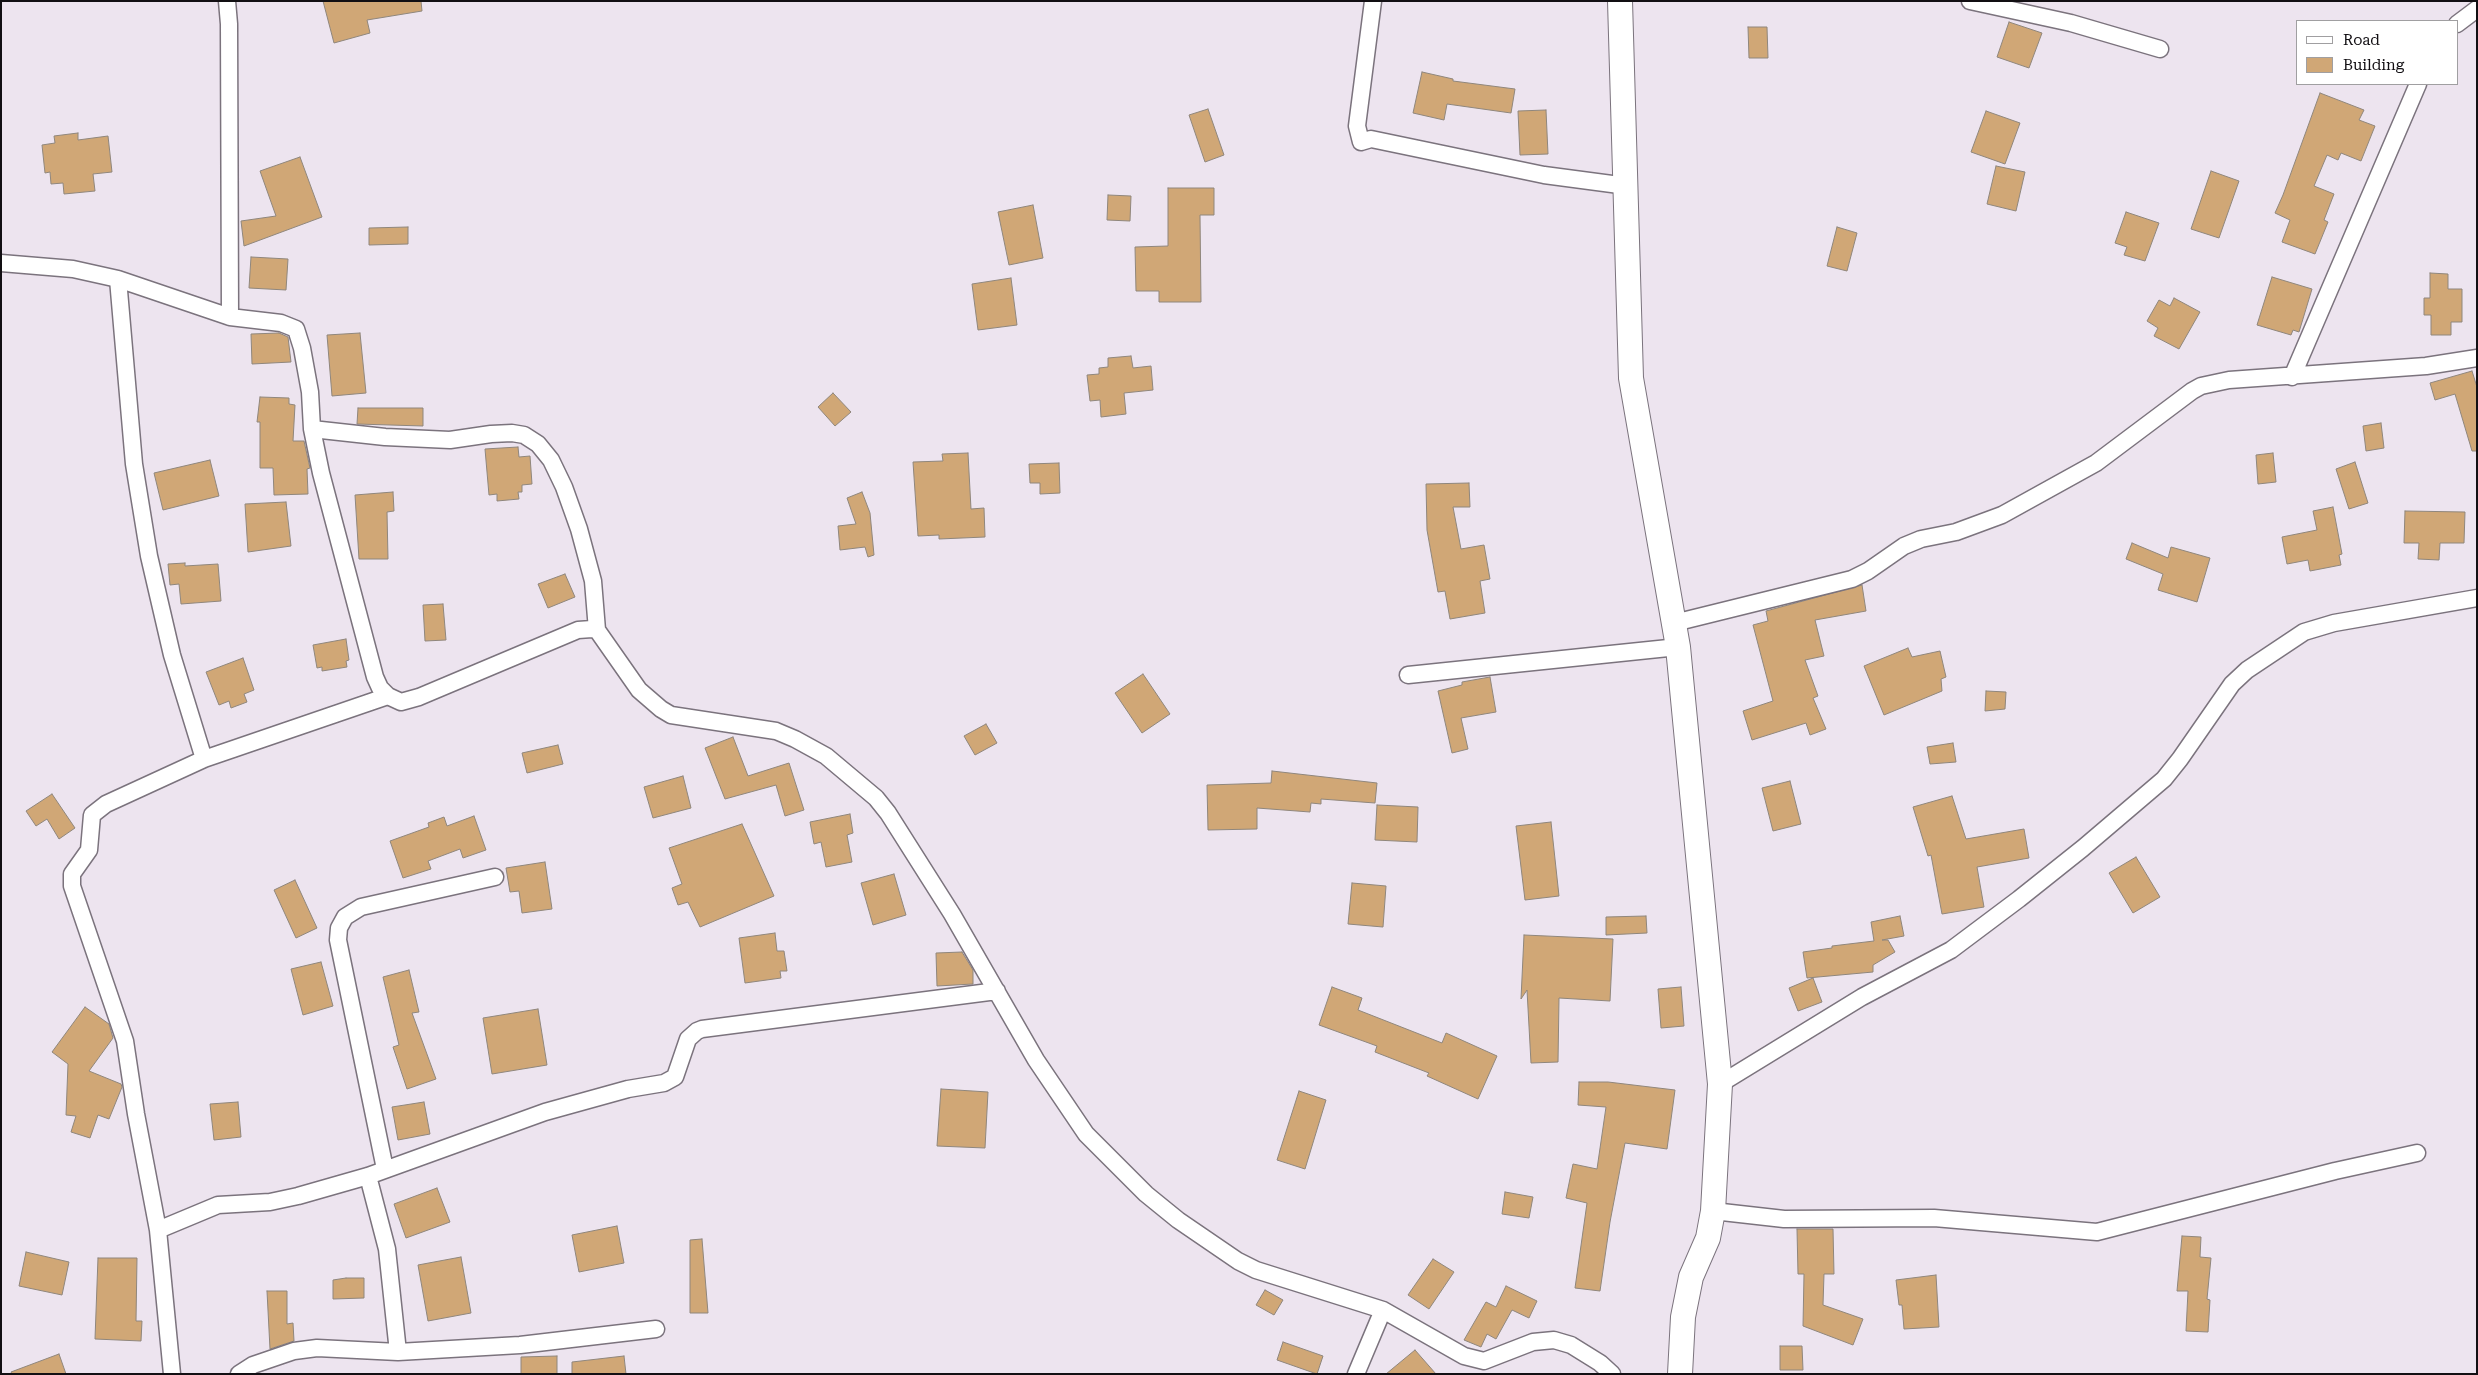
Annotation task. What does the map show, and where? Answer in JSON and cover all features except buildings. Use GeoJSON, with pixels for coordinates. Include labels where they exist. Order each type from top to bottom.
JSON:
{"type":"FeatureCollection","features":[{"type":"Feature","properties":{"kind":"street"},"geometry":{"type":"LineString","coordinates":[[226,1],[229,24],[230,317]]}},
{"type":"Feature","properties":{"kind":"street"},"geometry":{"type":"LineString","coordinates":[[1373,1],[1357,126],[1361,142],[1371,139],[1544,175],[1627,186]]}},
{"type":"Feature","properties":{"kind":"street"},"geometry":{"type":"LineString","coordinates":[[1620,1],[1627,186],[1631,378],[1678,647],[1720,1084],[1713,1211],[1708,1238],[1691,1277],[1683,1317],[1680,1374]]}},
{"type":"Feature","properties":{"kind":"street"},"geometry":{"type":"LineString","coordinates":[[1970,1],[2071,23],[2160,49]]}},
{"type":"Feature","properties":{"kind":"street"},"geometry":{"type":"LineString","coordinates":[[2458,23],[2477,9]]}},
{"type":"Feature","properties":{"kind":"street"},"geometry":{"type":"LineString","coordinates":[[2292,377],[2418,85]]}},
{"type":"Feature","properties":{"kind":"street"},"geometry":{"type":"LineString","coordinates":[[1,263],[73,269],[118,279],[230,317],[281,322],[296,329],[302,348],[310,392],[312,428],[321,473],[375,677],[380,688],[388,696],[400,702],[419,697],[578,630],[587,628],[597,630]]}},
{"type":"Feature","properties":{"kind":"street"},"geometry":{"type":"LineString","coordinates":[[118,279],[134,464],[149,556],[172,655],[204,759]]}},
{"type":"Feature","properties":{"kind":"street"},"geometry":{"type":"LineString","coordinates":[[1674,623],[1852,579],[1868,571],[1904,546],[1921,539],[1956,532],[2002,515],[2096,463],[2192,390],[2201,386],[2228,380],[2292,377],[2426,366],[2477,358]]}},
{"type":"Feature","properties":{"kind":"street"},"geometry":{"type":"LineString","coordinates":[[312,428],[385,437],[450,440],[512,433],[524,435],[538,444],[551,460],[564,487],[579,529],[593,581],[597,630],[640,690],[661,709],[683,718],[751,726],[776,731],[795,739],[826,756],[876,798],[888,813],[931,880],[1036,1060],[1086,1134],[1146,1194],[1218,1249],[1256,1270],[1383,1310],[1464,1356],[1476,1360],[1489,1359],[1533,1342],[1554,1340],[1571,1345],[1612,1374]]}},
{"type":"Feature","properties":{"kind":"street"},"geometry":{"type":"LineString","coordinates":[[1720,1084],[1862,997],[1951,950],[2019,899],[2083,848],[2164,778],[2180,759],[2232,684],[2253,666],[2296,637],[2334,623],[2477,598]]}},
{"type":"Feature","properties":{"kind":"street"},"geometry":{"type":"LineString","coordinates":[[1408,675],[1678,647]]}},
{"type":"Feature","properties":{"kind":"street"},"geometry":{"type":"LineString","coordinates":[[172,1374],[158,1230],[136,1114],[125,1041],[72,879],[74,870],[89,850],[91,819],[99,809],[204,759],[388,696]]}},
{"type":"Feature","properties":{"kind":"street"},"geometry":{"type":"LineString","coordinates":[[385,1169],[338,940],[339,928],[345,917],[361,907],[495,877]]}},
{"type":"Feature","properties":{"kind":"street"},"geometry":{"type":"LineString","coordinates":[[158,1230],[218,1205],[270,1202],[368,1176],[545,1112],[672,1079],[688,1039],[702,1029],[997,991]]}},
{"type":"Feature","properties":{"kind":"street"},"geometry":{"type":"LineString","coordinates":[[1713,1211],[1784,1219],[1934,1218],[2097,1232],[2335,1171],[2417,1153]]}},
{"type":"Feature","properties":{"kind":"street"},"geometry":{"type":"LineString","coordinates":[[368,1176],[387,1249],[398,1352]]}},
{"type":"Feature","properties":{"kind":"street"},"geometry":{"type":"LineString","coordinates":[[1356,1374],[1383,1310]]}},
{"type":"Feature","properties":{"kind":"street"},"geometry":{"type":"LineString","coordinates":[[239,1374],[253,1365],[294,1351],[309,1349],[398,1352],[520,1345],[656,1329]]}}]}
